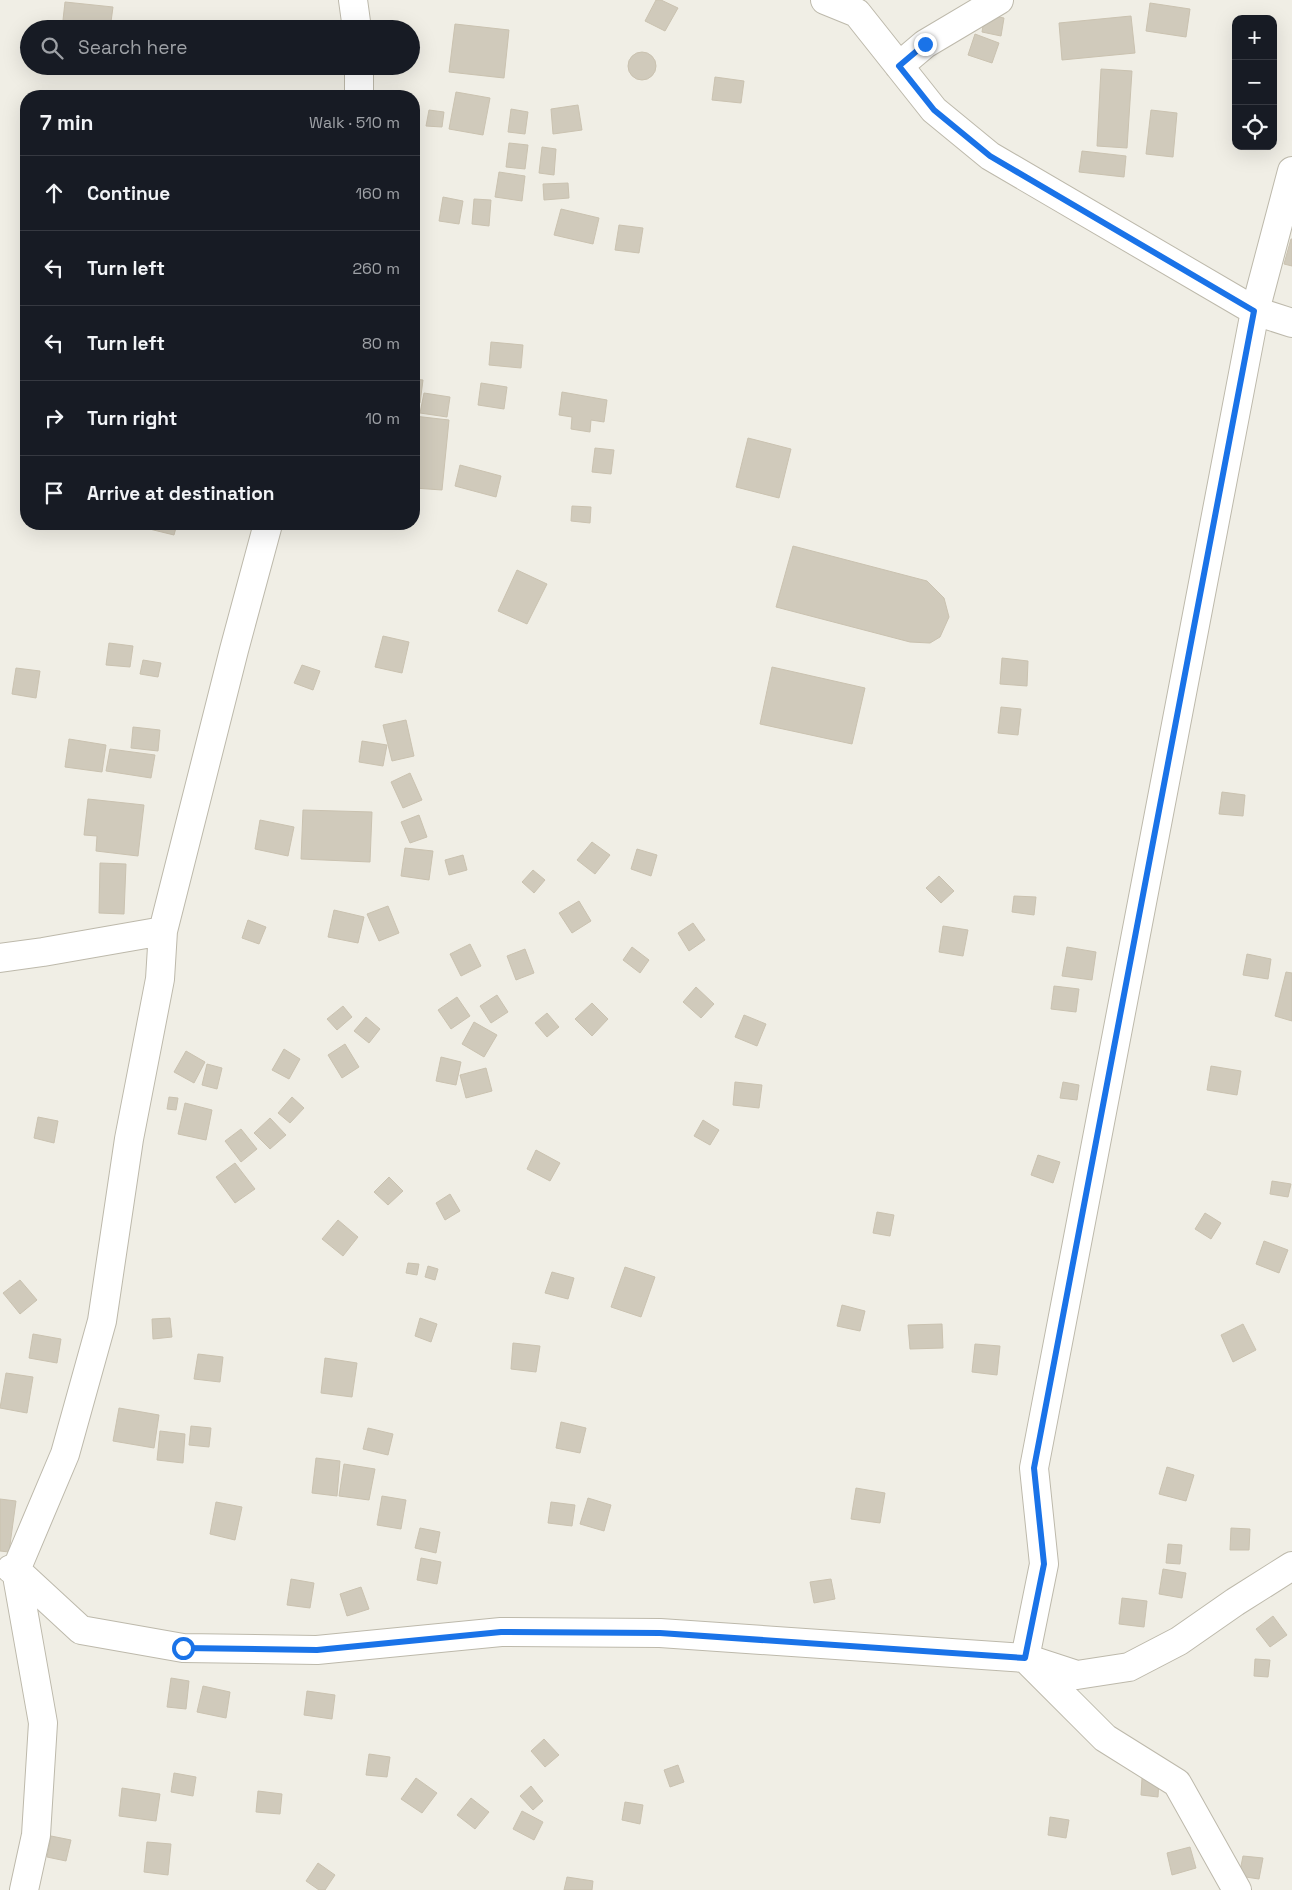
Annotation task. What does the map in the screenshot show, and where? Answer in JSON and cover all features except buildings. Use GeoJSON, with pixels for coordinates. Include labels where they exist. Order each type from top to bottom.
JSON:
{"type":"FeatureCollection","features":[{"type":"Feature","properties":{"kind":"street"},"geometry":{"type":"LineString","coordinates":[[353,0],[356,20]]}},
{"type":"Feature","properties":{"kind":"street"},"geometry":{"type":"LineString","coordinates":[[825,0],[857,13],[934,110],[990,156],[1254,311],[1292,323]]}},
{"type":"Feature","properties":{"kind":"street"},"geometry":{"type":"LineString","coordinates":[[899,66],[925,44],[999,0]]}},
{"type":"Feature","properties":{"kind":"street"},"geometry":{"type":"LineString","coordinates":[[359,90],[360,75]]}},
{"type":"Feature","properties":{"kind":"street"},"geometry":{"type":"LineString","coordinates":[[1025,1658],[1044,1564],[1034,1468],[1254,311],[1292,171]]}},
{"type":"Feature","properties":{"kind":"street"},"geometry":{"type":"LineString","coordinates":[[24,1890],[36,1835],[43,1723],[8,1569],[65,1454],[102,1321],[128,1139],[160,979],[163,931],[236,641],[266,530]]}},
{"type":"Feature","properties":{"kind":"street"},"geometry":{"type":"LineString","coordinates":[[0,958],[163,931]]}},
{"type":"Feature","properties":{"kind":"street"},"geometry":{"type":"LineString","coordinates":[[8,1569],[81,1630],[183,1648],[317,1650],[501,1632],[640,1633],[1025,1658],[1077,1675],[1129,1666],[1179,1641],[1235,1602],[1292,1566]]}},
{"type":"Feature","properties":{"kind":"street"},"geometry":{"type":"LineString","coordinates":[[1025,1658],[1105,1738],[1177,1783],[1236,1890]]}},
{"type":"Feature","properties":{"kind":"route"},"geometry":{"type":"LineString","coordinates":[[183,1648],[317,1650],[501,1632],[660,1633],[1025,1658],[1044,1564],[1034,1468],[1254,311],[990,156],[934,110],[899,66],[925,44]]}}]}
